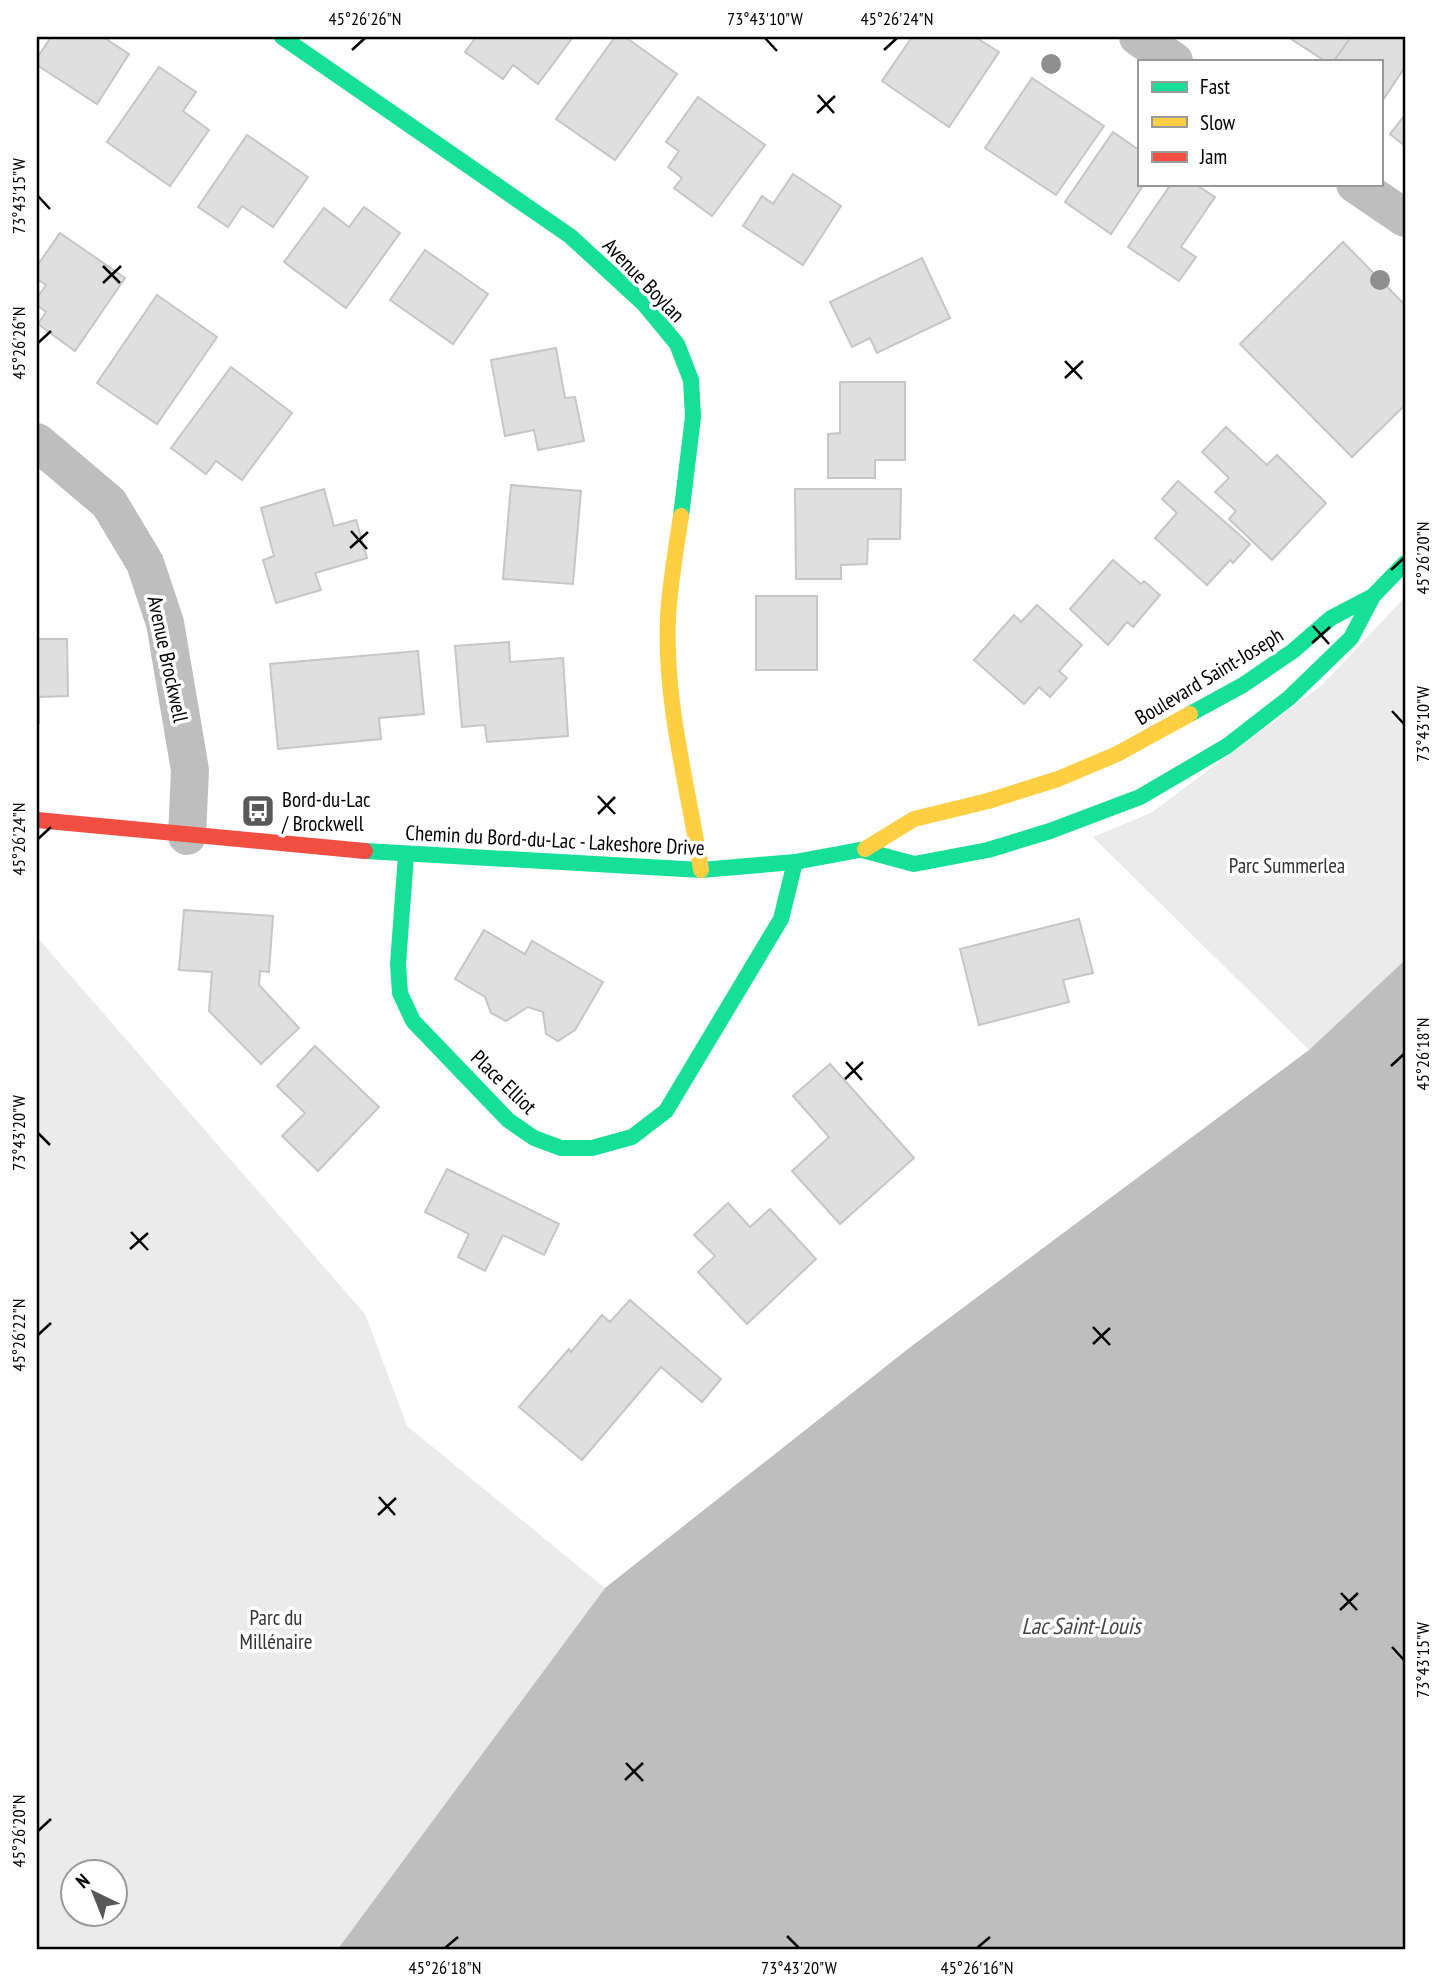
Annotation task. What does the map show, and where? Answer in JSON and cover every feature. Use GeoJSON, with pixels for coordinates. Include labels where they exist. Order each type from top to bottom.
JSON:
{"type":"FeatureCollection","features":[{"type":"Feature","properties":{"kind":"street","name":"Avenue Boylan"},"geometry":{"type":"LineString","coordinates":[[282,37],[570,236],[643,303],[677,344],[691,380],[693,417],[668,616],[669,666],[674,722],[691,803],[701,870]]}},
{"type":"Feature","properties":{"kind":"street"},"geometry":{"type":"LineString","coordinates":[[1138,37],[1172,60]]}},
{"type":"Feature","properties":{"kind":"street"},"geometry":{"type":"LineString","coordinates":[[1358,186],[1405,218]]}},
{"type":"Feature","properties":{"kind":"street","name":"Avenue Brockwell"},"geometry":{"type":"LineString","coordinates":[[37,442],[109,503],[145,563],[165,623],[190,770],[187,836]]}},
{"type":"Feature","properties":{"kind":"street","name":"Boulevard Saint-Joseph"},"geometry":{"type":"LineString","coordinates":[[1092,815],[1140,797],[1185,773],[1227,746],[1289,698],[1351,638],[1373,596],[1405,564]]}},
{"type":"Feature","properties":{"kind":"street","name":"Boulevard Saint-Joseph"},"geometry":{"type":"LineString","coordinates":[[1058,779],[1118,754],[1196,712],[1293,651],[1331,618],[1373,596]]}},
{"type":"Feature","properties":{"kind":"street","name":"Chemin du Bord-du-Lac - Lakeshore Drive"},"geometry":{"type":"LineString","coordinates":[[37,820],[406,855],[701,870],[795,862],[862,850],[914,819],[988,801],[1058,779]]}},
{"type":"Feature","properties":{"kind":"street","name":"Chemin du Bord-du-Lac - Lakeshore Drive"},"geometry":{"type":"LineString","coordinates":[[862,850],[914,864],[988,850],[1092,815]]}},
{"type":"Feature","properties":{"kind":"street","name":"Place Elliot"},"geometry":{"type":"LineString","coordinates":[[406,855],[398,964],[400,993],[413,1021],[508,1120],[534,1138],[561,1148],[592,1148],[632,1137],[667,1111],[781,919],[795,862]]}},
{"type":"Feature","properties":{"kind":"green space","name":"Parc Summerlea"},"geometry":{"type":"Polygon","coordinates":[[[1405,597],[1405,960],[1309,1050],[1093,837],[1151,813],[1322,685],[1405,597]]]}},
{"type":"Feature","properties":{"kind":"green space","name":"Parc du Millénaire"},"geometry":{"type":"Polygon","coordinates":[[[37,937],[365,1314],[407,1426],[605,1588],[337,1950],[37,1950],[37,937]]]}},
{"type":"Feature","properties":{"kind":"water","name":"Lac Saint-Louis"},"geometry":{"type":"Polygon","coordinates":[[[1405,960],[1405,1950],[337,1950],[605,1588],[913,1345],[1309,1050],[1405,960]]]}},
{"type":"Feature","properties":{"kind":"building"},"geometry":{"type":"Polygon","coordinates":[[[51,37],[103,37],[129,54],[97,104],[37,65],[37,58],[51,37]]]}},
{"type":"Feature","properties":{"kind":"building"},"geometry":{"type":"Polygon","coordinates":[[[476,37],[573,37],[538,84],[513,65],[503,79],[465,52],[476,37]]]}},
{"type":"Feature","properties":{"kind":"building"},"geometry":{"type":"Polygon","coordinates":[[[615,37],[625,37],[677,74],[615,160],[556,119],[615,37]]]}},
{"type":"Feature","properties":{"kind":"building"},"geometry":{"type":"Polygon","coordinates":[[[912,37],[975,37],[999,52],[949,127],[882,81],[912,37]]]}},
{"type":"Feature","properties":{"kind":"building"},"geometry":{"type":"Polygon","coordinates":[[[1288,37],[1351,37],[1335,60],[1323,60],[1288,37]]]}},
{"type":"Feature","properties":{"kind":"building"},"geometry":{"type":"Polygon","coordinates":[[[1351,37],[1405,37],[1405,67],[1383,100],[1382,60],[1335,60],[1351,37]]]}},
{"type":"Feature","properties":{"kind":"building"},"geometry":{"type":"Polygon","coordinates":[[[159,67],[196,92],[183,111],[209,130],[170,186],[107,142],[159,67]]]}},
{"type":"Feature","properties":{"kind":"building"},"geometry":{"type":"Polygon","coordinates":[[[1032,78],[1104,126],[1056,195],[985,148],[1032,78]]]}},
{"type":"Feature","properties":{"kind":"building"},"geometry":{"type":"Polygon","coordinates":[[[698,97],[765,145],[712,216],[674,188],[682,178],[668,167],[679,151],[666,142],[698,97]]]}},
{"type":"Feature","properties":{"kind":"building"},"geometry":{"type":"Polygon","coordinates":[[[1405,115],[1405,146],[1390,134],[1405,115]]]}},
{"type":"Feature","properties":{"kind":"building"},"geometry":{"type":"Polygon","coordinates":[[[1113,132],[1138,149],[1138,186],[1143,186],[1111,234],[1065,202],[1113,132]]]}},
{"type":"Feature","properties":{"kind":"building"},"geometry":{"type":"Polygon","coordinates":[[[247,135],[308,177],[273,227],[242,206],[228,227],[198,207],[247,135]]]}},
{"type":"Feature","properties":{"kind":"building"},"geometry":{"type":"Polygon","coordinates":[[[793,174],[841,206],[803,265],[743,226],[762,196],[773,204],[793,174]]]}},
{"type":"Feature","properties":{"kind":"building"},"geometry":{"type":"Polygon","coordinates":[[[1170,186],[1198,186],[1215,197],[1181,247],[1196,257],[1179,281],[1128,247],[1170,186]]]}},
{"type":"Feature","properties":{"kind":"building"},"geometry":{"type":"Polygon","coordinates":[[[364,207],[400,233],[346,308],[284,262],[324,208],[349,227],[364,207]]]}},
{"type":"Feature","properties":{"kind":"building"},"geometry":{"type":"Polygon","coordinates":[[[60,233],[125,278],[75,351],[38,324],[46,312],[37,305],[37,298],[46,285],[37,279],[37,266],[60,233]]]}},
{"type":"Feature","properties":{"kind":"building"},"geometry":{"type":"Polygon","coordinates":[[[1343,242],[1405,305],[1405,405],[1352,457],[1240,344],[1343,242]]]}},
{"type":"Feature","properties":{"kind":"building"},"geometry":{"type":"Polygon","coordinates":[[[425,250],[488,294],[453,344],[390,300],[425,250]]]}},
{"type":"Feature","properties":{"kind":"building"},"geometry":{"type":"Polygon","coordinates":[[[922,258],[950,318],[877,353],[870,338],[852,347],[830,302],[922,258]]]}},
{"type":"Feature","properties":{"kind":"building"},"geometry":{"type":"Polygon","coordinates":[[[157,295],[217,337],[157,424],[97,383],[157,295]]]}},
{"type":"Feature","properties":{"kind":"building"},"geometry":{"type":"Polygon","coordinates":[[[556,348],[565,398],[575,397],[584,441],[538,450],[534,430],[505,436],[491,360],[556,348]]]}},
{"type":"Feature","properties":{"kind":"building"},"geometry":{"type":"Polygon","coordinates":[[[231,367],[292,413],[242,480],[216,461],[206,474],[171,448],[231,367]]]}},
{"type":"Feature","properties":{"kind":"building"},"geometry":{"type":"Polygon","coordinates":[[[840,382],[905,382],[905,460],[875,460],[875,478],[828,478],[828,434],[840,433],[840,382]]]}},
{"type":"Feature","properties":{"kind":"building"},"geometry":{"type":"Polygon","coordinates":[[[1226,427],[1267,465],[1277,455],[1326,503],[1272,560],[1229,519],[1236,511],[1215,492],[1229,478],[1202,452],[1226,427]]]}},
{"type":"Feature","properties":{"kind":"building"},"geometry":{"type":"Polygon","coordinates":[[[1178,481],[1250,544],[1233,563],[1230,560],[1207,585],[1155,538],[1177,513],[1162,499],[1178,481]]]}},
{"type":"Feature","properties":{"kind":"building"},"geometry":{"type":"Polygon","coordinates":[[[511,485],[581,491],[573,584],[503,579],[511,485]]]}},
{"type":"Feature","properties":{"kind":"building"},"geometry":{"type":"Polygon","coordinates":[[[324,489],[334,526],[356,520],[367,558],[315,573],[321,590],[276,603],[263,560],[274,556],[261,508],[324,489]]]}},
{"type":"Feature","properties":{"kind":"building"},"geometry":{"type":"Polygon","coordinates":[[[795,489],[901,489],[900,539],[868,539],[867,564],[841,565],[841,579],[796,579],[795,489]]]}},
{"type":"Feature","properties":{"kind":"building"},"geometry":{"type":"Polygon","coordinates":[[[1113,560],[1141,584],[1144,581],[1160,595],[1133,627],[1127,622],[1108,645],[1070,609],[1113,560]]]}},
{"type":"Feature","properties":{"kind":"building"},"geometry":{"type":"Polygon","coordinates":[[[756,596],[817,596],[817,670],[756,670],[756,596]]]}},
{"type":"Feature","properties":{"kind":"building"},"geometry":{"type":"Polygon","coordinates":[[[1037,605],[1082,645],[1059,671],[1067,678],[1050,697],[1039,687],[1024,704],[974,660],[1014,615],[1021,622],[1037,605]]]}},
{"type":"Feature","properties":{"kind":"building"},"geometry":{"type":"Polygon","coordinates":[[[37,639],[67,639],[68,696],[39,697],[39,723],[37,723],[37,639]]]}},
{"type":"Feature","properties":{"kind":"building"},"geometry":{"type":"Polygon","coordinates":[[[509,642],[510,662],[563,658],[568,736],[487,742],[485,725],[462,727],[455,646],[509,642]]]}},
{"type":"Feature","properties":{"kind":"building"},"geometry":{"type":"Polygon","coordinates":[[[418,651],[424,714],[379,718],[381,739],[278,749],[270,664],[418,651]]]}},
{"type":"Feature","properties":{"kind":"building"},"geometry":{"type":"Polygon","coordinates":[[[184,910],[273,916],[269,972],[260,971],[259,985],[299,1028],[261,1064],[209,1011],[212,972],[179,970],[184,910]]]}},
{"type":"Feature","properties":{"kind":"building"},"geometry":{"type":"Polygon","coordinates":[[[1079,919],[1093,973],[1063,980],[1069,1002],[979,1025],[960,949],[1079,919]]]}},
{"type":"Feature","properties":{"kind":"building"},"geometry":{"type":"Polygon","coordinates":[[[484,930],[525,954],[532,941],[603,982],[575,1030],[558,1041],[546,1034],[543,1012],[528,1007],[506,1021],[491,1013],[485,997],[455,979],[484,930]]]}},
{"type":"Feature","properties":{"kind":"building"},"geometry":{"type":"Polygon","coordinates":[[[315,1046],[379,1107],[318,1171],[282,1136],[305,1113],[277,1086],[315,1046]]]}},
{"type":"Feature","properties":{"kind":"building"},"geometry":{"type":"Polygon","coordinates":[[[830,1064],[914,1158],[840,1224],[792,1171],[829,1137],[793,1096],[830,1064]]]}},
{"type":"Feature","properties":{"kind":"building"},"geometry":{"type":"Polygon","coordinates":[[[447,1169],[559,1224],[544,1255],[503,1235],[485,1271],[458,1257],[469,1234],[425,1212],[447,1169]]]}},
{"type":"Feature","properties":{"kind":"building"},"geometry":{"type":"Polygon","coordinates":[[[728,1203],[750,1227],[770,1209],[816,1259],[747,1324],[698,1272],[715,1256],[694,1235],[728,1203]]]}},
{"type":"Feature","properties":{"kind":"building"},"geometry":{"type":"Polygon","coordinates":[[[630,1300],[721,1379],[702,1402],[661,1367],[582,1460],[519,1407],[602,1315],[610,1322],[630,1300]]]}},
{"type":"Feature","properties":{"kind":"traffic: fast"},"geometry":{"type":"LineString","coordinates":[[282,37],[570,236],[643,303],[677,344],[691,380],[693,417],[681,516]]}},
{"type":"Feature","properties":{"kind":"traffic: fast"},"geometry":{"type":"LineString","coordinates":[[862,850],[914,864],[988,850],[1050,831],[1140,797],[1227,746],[1289,698],[1351,638],[1373,596],[1405,563]]}},
{"type":"Feature","properties":{"kind":"traffic: fast"},"geometry":{"type":"LineString","coordinates":[[1190,714],[1243,685],[1293,651],[1331,618],[1373,596]]}},
{"type":"Feature","properties":{"kind":"traffic: fast"},"geometry":{"type":"LineString","coordinates":[[365,851],[701,870],[795,862],[865,849]]}},
{"type":"Feature","properties":{"kind":"traffic: fast"},"geometry":{"type":"LineString","coordinates":[[406,855],[398,964],[400,993],[413,1021],[508,1120],[534,1138],[561,1148],[592,1148],[632,1137],[666,1111],[781,919],[795,862]]}},
{"type":"Feature","properties":{"kind":"traffic: slow"},"geometry":{"type":"LineString","coordinates":[[681,516],[670,591],[668,648],[673,712],[701,870]]}},
{"type":"Feature","properties":{"kind":"traffic: slow"},"geometry":{"type":"LineString","coordinates":[[865,849],[914,819],[988,801],[1058,779],[1117,754],[1190,714]]}},
{"type":"Feature","properties":{"kind":"traffic: jam"},"geometry":{"type":"LineString","coordinates":[[37,820],[365,851]]}},
{"type":"Feature","properties":{"kind":"place","name":"Bord-du-Lac / Brockwell"},"geometry":{"type":"Point","coordinates":[258,811]}}]}
